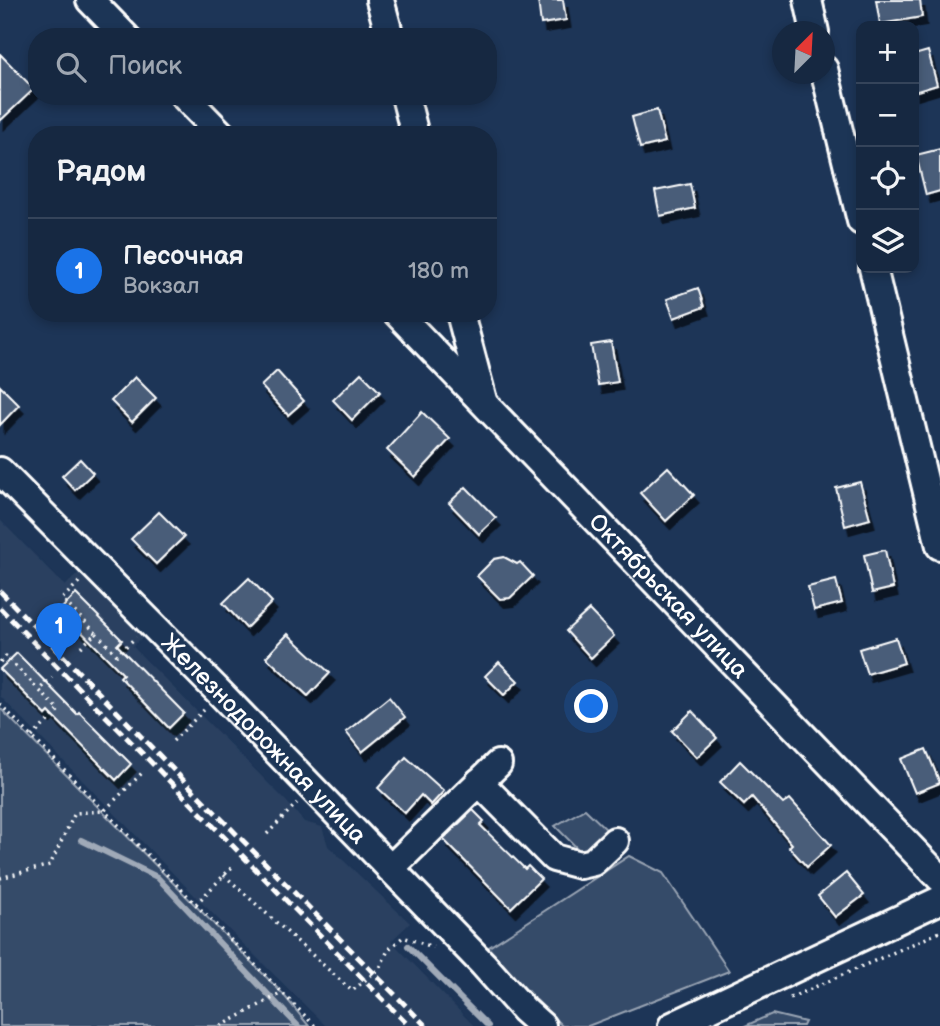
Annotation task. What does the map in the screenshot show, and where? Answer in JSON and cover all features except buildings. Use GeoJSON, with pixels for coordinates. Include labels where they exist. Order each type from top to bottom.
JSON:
{"type":"FeatureCollection","features":[{"type":"Feature","properties":{"kind":"street"},"geometry":{"type":"LineString","coordinates":[[90,0],[117,28]]}},
{"type":"Feature","properties":{"kind":"street"},"geometry":{"type":"LineString","coordinates":[[380,0],[388,28]]}},
{"type":"Feature","properties":{"kind":"street"},"geometry":{"type":"LineString","coordinates":[[808,0],[813,21]]}},
{"type":"Feature","properties":{"kind":"street"},"geometry":{"type":"LineString","coordinates":[[828,84],[859,210]]}},
{"type":"Feature","properties":{"kind":"street"},"geometry":{"type":"LineString","coordinates":[[193,105],[213,126]]}},
{"type":"Feature","properties":{"kind":"street"},"geometry":{"type":"LineString","coordinates":[[407,105],[413,126]]}},
{"type":"Feature","properties":{"kind":"street"},"geometry":{"type":"LineString","coordinates":[[874,273],[940,546]]}},
{"type":"Feature","properties":{"kind":"street","name":"Октябрьская улица"},"geometry":{"type":"LineString","coordinates":[[406,322],[940,878]]}},
{"type":"Feature","properties":{"kind":"street"},"geometry":{"type":"LineString","coordinates":[[462,322],[483,402]]}},
{"type":"Feature","properties":{"kind":"street","name":"Железнодорожная улица"},"geometry":{"type":"LineString","coordinates":[[0,471],[221,694],[533,1018]]}},
{"type":"Feature","properties":{"kind":"street"},"geometry":{"type":"LineString","coordinates":[[390,869],[488,773],[554,858],[580,865],[593,862],[615,841]]}},
{"type":"Feature","properties":{"kind":"street"},"geometry":{"type":"LineString","coordinates":[[672,1026],[940,900]]}},
{"type":"Feature","properties":{"kind":"path"},"geometry":{"type":"LineString","coordinates":[[62,599],[117,656]]}},
{"type":"Feature","properties":{"kind":"path"},"geometry":{"type":"LineString","coordinates":[[81,648],[96,633]]}},
{"type":"Feature","properties":{"kind":"path"},"geometry":{"type":"LineString","coordinates":[[0,662],[6,656],[59,710],[32,737]]}},
{"type":"Feature","properties":{"kind":"path"},"geometry":{"type":"LineString","coordinates":[[39,690],[52,677]]}},
{"type":"Feature","properties":{"kind":"path"},"geometry":{"type":"LineString","coordinates":[[0,704],[315,1026]]}},
{"type":"Feature","properties":{"kind":"path"},"geometry":{"type":"LineString","coordinates":[[173,741],[188,727]]}},
{"type":"Feature","properties":{"kind":"path"},"geometry":{"type":"LineString","coordinates":[[0,878],[50,865],[75,813],[104,811],[144,771]]}},
{"type":"Feature","properties":{"kind":"path"},"geometry":{"type":"LineString","coordinates":[[267,834],[281,820]]}},
{"type":"Feature","properties":{"kind":"path"},"geometry":{"type":"LineString","coordinates":[[195,904],[235,864]]}},
{"type":"Feature","properties":{"kind":"path"},"geometry":{"type":"LineString","coordinates":[[224,875],[352,991],[380,968],[388,950],[403,937],[437,948]]}},
{"type":"Feature","properties":{"kind":"path"},"geometry":{"type":"LineString","coordinates":[[790,998],[940,932]]}},
{"type":"Feature","properties":{"kind":"path"},"geometry":{"type":"LineString","coordinates":[[221,1026],[282,993]]}},
{"type":"Feature","properties":{"kind":"shaded area"},"geometry":{"type":"Polygon","coordinates":[[[0,520],[65,586],[82,570],[145,635],[133,646],[135,649],[304,822],[322,827],[328,846],[410,923],[391,941],[474,1026],[326,1026],[0,696],[0,520]]]}},
{"type":"Feature","properties":{"kind":"shaded area"},"geometry":{"type":"Polygon","coordinates":[[[0,708],[282,993],[309,1026],[0,1026],[0,708]]]}},
{"type":"Feature","properties":{"kind":"shaded area"},"geometry":{"type":"Polygon","coordinates":[[[585,809],[609,832],[591,851],[579,850],[555,826],[585,809]]]}},
{"type":"Feature","properties":{"kind":"shaded area"},"geometry":{"type":"Polygon","coordinates":[[[629,856],[663,873],[729,971],[588,1026],[562,1026],[486,949],[629,856]]]}},
{"type":"Feature","properties":{"kind":"shaded area"},"geometry":{"type":"Polygon","coordinates":[[[772,1014],[805,1022],[803,1026],[745,1026],[772,1014]]]}},
{"type":"Feature","properties":{"kind":"waterway"},"geometry":{"type":"LineString","coordinates":[[81,840],[157,877],[298,1026]]}},
{"type":"Feature","properties":{"kind":"waterway"},"geometry":{"type":"LineString","coordinates":[[408,946],[488,1026]]}},
{"type":"Feature","properties":{"kind":"railway"},"geometry":{"type":"LineString","coordinates":[[0,591],[426,1026]]}},
{"type":"Feature","properties":{"kind":"railway"},"geometry":{"type":"LineString","coordinates":[[0,608],[409,1026]]}},
{"type":"Feature","properties":{"kind":"place","name":"Песочная"},"geometry":{"type":"Point","coordinates":[59,661]}}]}
